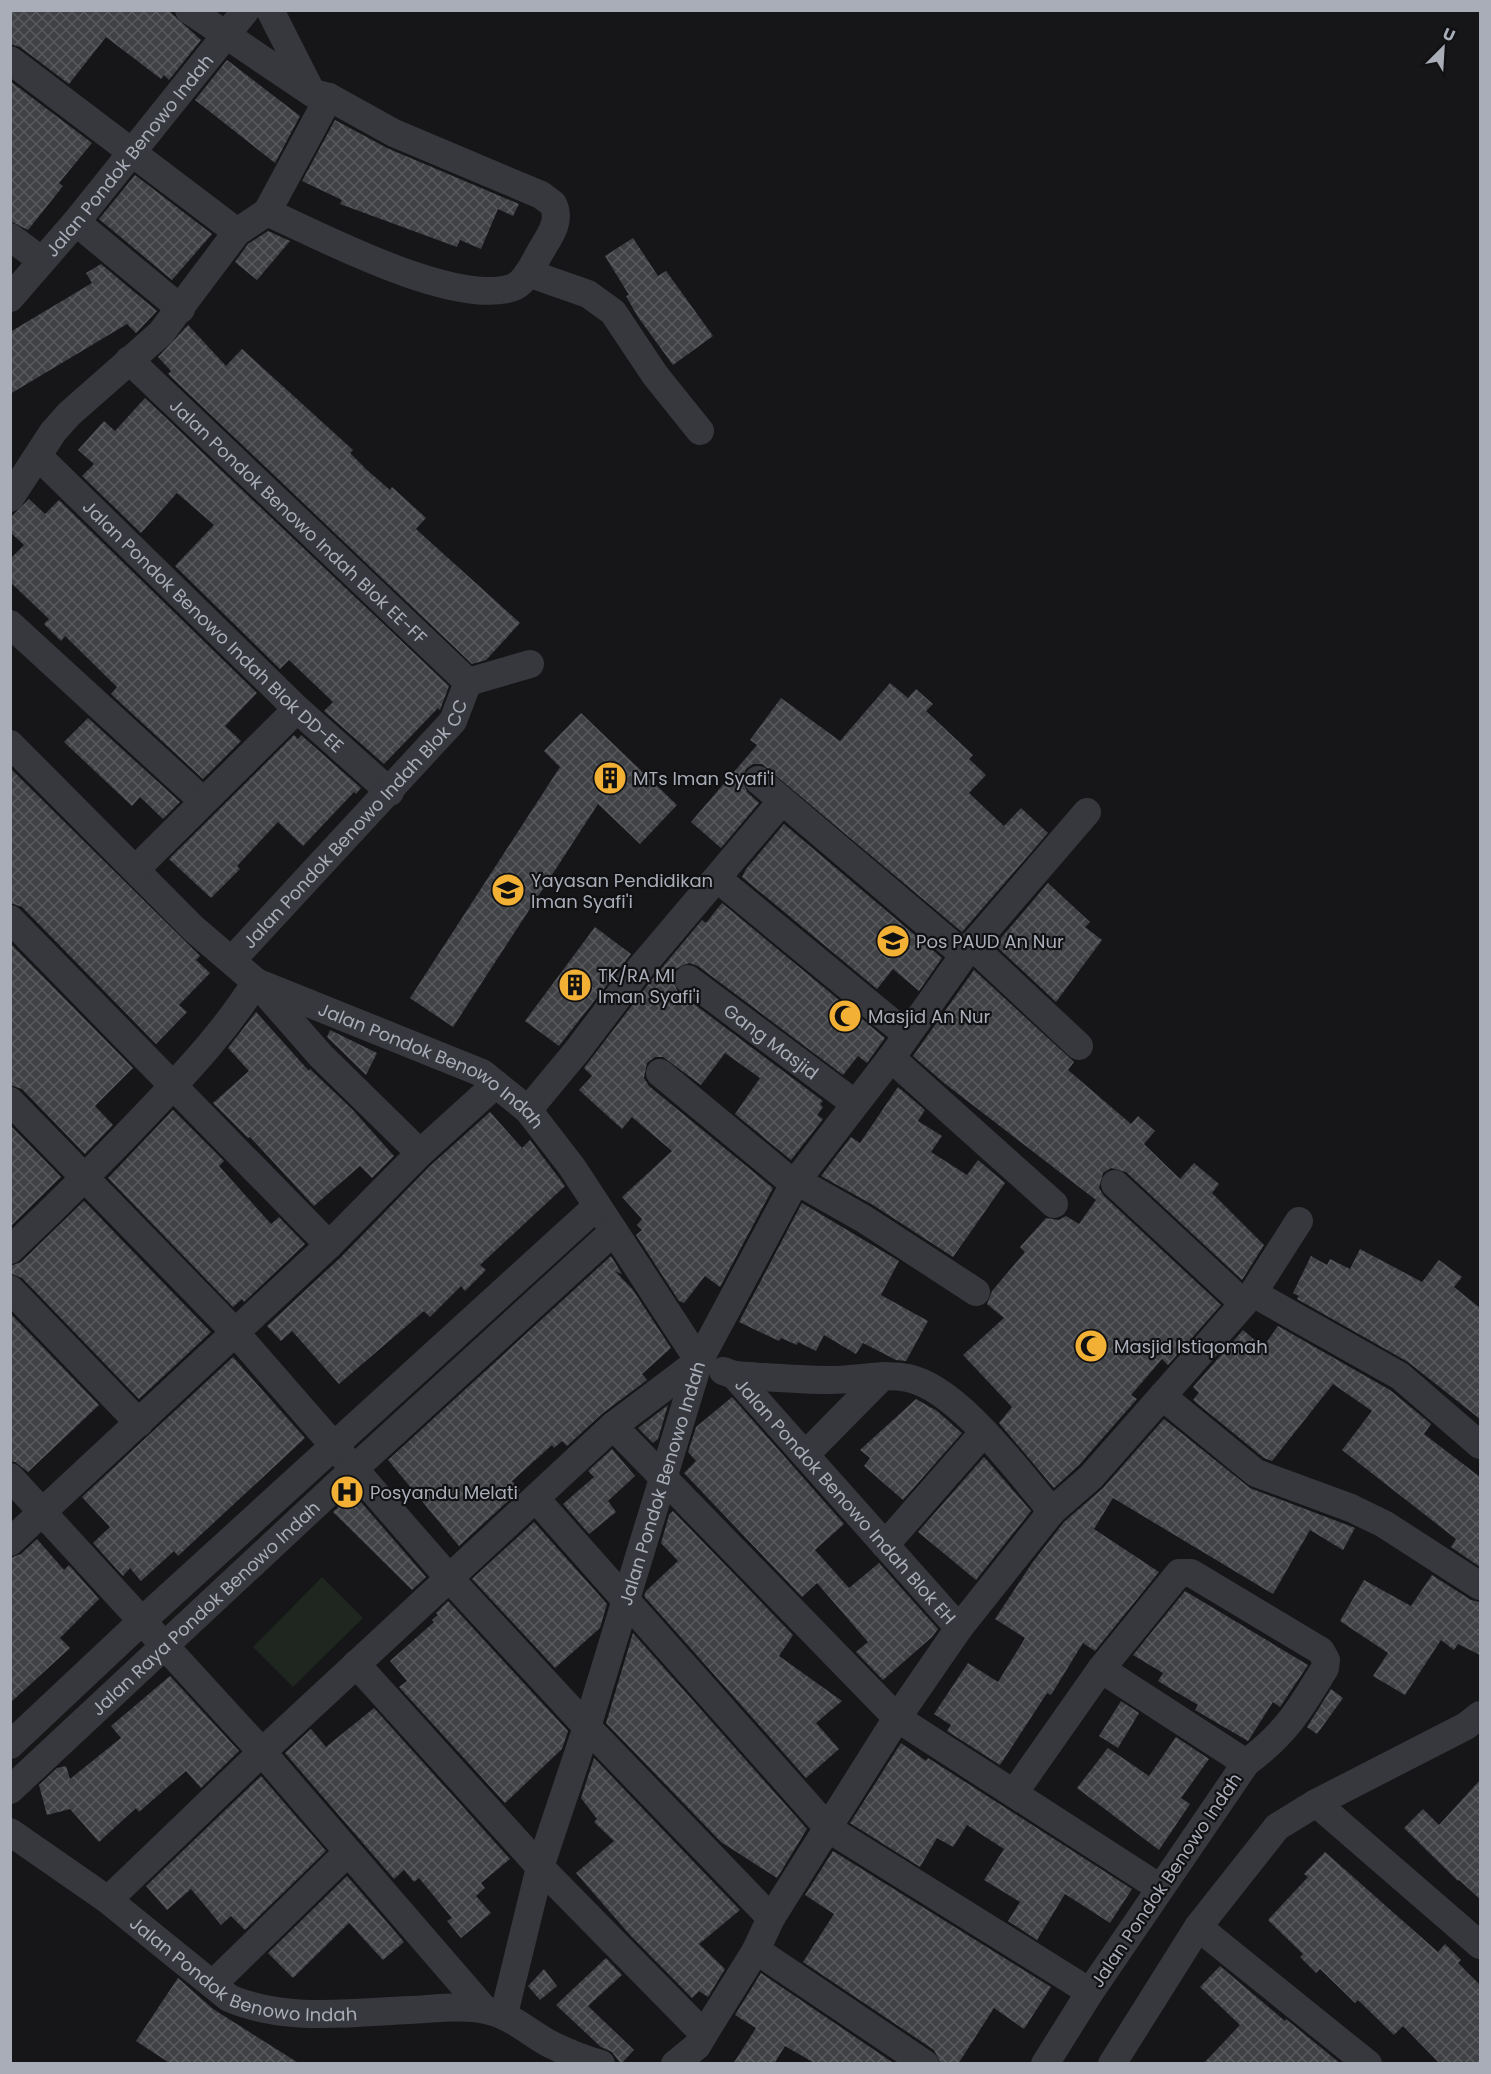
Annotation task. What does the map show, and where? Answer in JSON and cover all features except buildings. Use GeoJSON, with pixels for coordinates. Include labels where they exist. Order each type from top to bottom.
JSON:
{"type":"FeatureCollection","features":[{"type":"Feature","properties":{"kind":"street"},"geometry":{"type":"LineString","coordinates":[[189,10],[224,35],[320,95],[394,133],[550,200],[556,209],[556,225],[528,273],[518,285],[510,289],[456,288],[376,261],[267,212]]}},
{"type":"Feature","properties":{"kind":"street","name":"Jalan Pondok Benowo Indah"},"geometry":{"type":"LineString","coordinates":[[10,298],[76,222],[246,10]]}},
{"type":"Feature","properties":{"kind":"street"},"geometry":{"type":"LineString","coordinates":[[270,10],[320,95]]}},
{"type":"Feature","properties":{"kind":"street"},"geometry":{"type":"LineString","coordinates":[[10,60],[237,232]]}},
{"type":"Feature","properties":{"kind":"street"},"geometry":{"type":"LineString","coordinates":[[10,498],[53,432],[69,414],[161,333],[237,232],[267,212],[320,95]]}},
{"type":"Feature","properties":{"kind":"street"},"geometry":{"type":"LineString","coordinates":[[76,222],[181,309]]}},
{"type":"Feature","properties":{"kind":"street"},"geometry":{"type":"LineString","coordinates":[[10,237],[41,260]]}},
{"type":"Feature","properties":{"kind":"street"},"geometry":{"type":"LineString","coordinates":[[528,273],[588,294],[607,306],[655,375],[700,431]]}},
{"type":"Feature","properties":{"kind":"street","name":"Jalan Pondok Benowo Indah Blok EE-FF"},"geometry":{"type":"LineString","coordinates":[[129,360],[468,682]]}},
{"type":"Feature","properties":{"kind":"street","name":"Jalan Pondok Benowo Indah Blok DD-EE"},"geometry":{"type":"LineString","coordinates":[[39,456],[297,709],[390,792]]}},
{"type":"Feature","properties":{"kind":"street"},"geometry":{"type":"LineString","coordinates":[[10,624],[203,801]]}},
{"type":"Feature","properties":{"kind":"street"},"geometry":{"type":"LineString","coordinates":[[468,682],[530,664]]}},
{"type":"Feature","properties":{"kind":"street","name":"Jalan Pondok Benowo Indah Blok CC"},"geometry":{"type":"LineString","coordinates":[[233,959],[390,792],[453,721],[468,682]]}},
{"type":"Feature","properties":{"kind":"street"},"geometry":{"type":"LineString","coordinates":[[136,870],[297,709]]}},
{"type":"Feature","properties":{"kind":"street"},"geometry":{"type":"LineString","coordinates":[[10,744],[194,929],[233,959],[321,1056],[420,1153]]}},
{"type":"Feature","properties":{"kind":"street"},"geometry":{"type":"LineString","coordinates":[[758,780],[968,950],[1079,1047]]}},
{"type":"Feature","properties":{"kind":"street"},"geometry":{"type":"LineString","coordinates":[[528,1110],[637,972],[782,801]]}},
{"type":"Feature","properties":{"kind":"street"},"geometry":{"type":"LineString","coordinates":[[108,1900],[262,1752],[614,1426],[699,1361],[796,1182],[854,1103],[891,1058],[968,950],[1082,817]]}},
{"type":"Feature","properties":{"kind":"street"},"geometry":{"type":"LineString","coordinates":[[718,879],[906,1034]]}},
{"type":"Feature","properties":{"kind":"street"},"geometry":{"type":"LineString","coordinates":[[10,919],[329,1245]]}},
{"type":"Feature","properties":{"kind":"street","name":"Gang Masjid"},"geometry":{"type":"LineString","coordinates":[[688,979],[854,1103]]}},
{"type":"Feature","properties":{"kind":"street"},"geometry":{"type":"LineString","coordinates":[[10,1250],[86,1178],[173,1086],[236,1014],[256,982]]}},
{"type":"Feature","properties":{"kind":"street","name":"Jalan Pondok Benowo Indah"},"geometry":{"type":"LineString","coordinates":[[10,1832],[108,1900],[229,1998],[242,2003],[268,2011],[298,2014],[439,2008],[494,2012],[587,1727],[699,1361],[572,1167],[528,1110],[482,1073],[256,982]]}},
{"type":"Feature","properties":{"kind":"street"},"geometry":{"type":"LineString","coordinates":[[891,1058],[1054,1204]]}},
{"type":"Feature","properties":{"kind":"street"},"geometry":{"type":"LineString","coordinates":[[660,1073],[796,1182],[864,1219],[976,1292]]}},
{"type":"Feature","properties":{"kind":"street"},"geometry":{"type":"LineString","coordinates":[[10,1542],[329,1245],[420,1153],[496,1084]]}},
{"type":"Feature","properties":{"kind":"street"},"geometry":{"type":"LineString","coordinates":[[10,1101],[234,1331],[450,1579],[587,1727],[771,1918]]}},
{"type":"Feature","properties":{"kind":"street"},"geometry":{"type":"LineString","coordinates":[[1115,1185],[1248,1298],[1400,1376],[1480,1445]]}},
{"type":"Feature","properties":{"kind":"street","name":"Jalan Raya Pondok Benowo Indah"},"geometry":{"type":"LineString","coordinates":[[10,1745],[143,1620],[597,1206]]}},
{"type":"Feature","properties":{"kind":"street","name":"Jalan Raya Pondok Benowo Indah"},"geometry":{"type":"LineString","coordinates":[[10,1790],[354,1469],[614,1231]]}},
{"type":"Feature","properties":{"kind":"street"},"geometry":{"type":"LineString","coordinates":[[675,2064],[697,2046],[756,1950],[771,1918],[897,1718],[959,1628],[1052,1511],[1091,1476],[1248,1298],[1290,1234]]}},
{"type":"Feature","properties":{"kind":"street"},"geometry":{"type":"LineString","coordinates":[[10,1289],[139,1424]]}},
{"type":"Feature","properties":{"kind":"street","name":"Jalan Pondok Benowo Indah Blok EH"},"geometry":{"type":"LineString","coordinates":[[699,1361],[734,1375],[959,1628]]}},
{"type":"Feature","properties":{"kind":"street"},"geometry":{"type":"LineString","coordinates":[[734,1375],[827,1380],[883,1376],[908,1378],[926,1384],[946,1397],[984,1432],[1052,1511]]}},
{"type":"Feature","properties":{"kind":"street"},"geometry":{"type":"LineString","coordinates":[[805,1455],[883,1376]]}},
{"type":"Feature","properties":{"kind":"street"},"geometry":{"type":"LineString","coordinates":[[1162,1396],[1256,1473],[1351,1508],[1384,1524],[1480,1586]]}},
{"type":"Feature","properties":{"kind":"street"},"geometry":{"type":"LineString","coordinates":[[614,1426],[897,1718],[1160,1888]]}},
{"type":"Feature","properties":{"kind":"street"},"geometry":{"type":"LineString","coordinates":[[885,1545],[984,1432]]}},
{"type":"Feature","properties":{"kind":"street"},"geometry":{"type":"LineString","coordinates":[[10,1477],[143,1620],[348,1852],[494,2012],[549,2043],[601,2064]]}},
{"type":"Feature","properties":{"kind":"street"},"geometry":{"type":"LineString","coordinates":[[536,1499],[829,1829],[1090,1992]]}},
{"type":"Feature","properties":{"kind":"street","name":"Jalan Pondok Benowo Indah"},"geometry":{"type":"LineString","coordinates":[[1014,1793],[1101,1669],[1174,1578],[1186,1572],[1321,1651],[1326,1660],[1325,1668],[1291,1724],[1269,1746],[1246,1763],[1090,1992],[1045,2064]]}},
{"type":"Feature","properties":{"kind":"street"},"geometry":{"type":"LineString","coordinates":[[356,1664],[540,1867],[704,2034]]}},
{"type":"Feature","properties":{"kind":"street"},"geometry":{"type":"LineString","coordinates":[[1101,1669],[1246,1763]]}},
{"type":"Feature","properties":{"kind":"street"},"geometry":{"type":"LineString","coordinates":[[1125,2059],[1198,1927],[1277,1827],[1316,1803],[1476,1726]]}},
{"type":"Feature","properties":{"kind":"street"},"geometry":{"type":"LineString","coordinates":[[1316,1803],[1480,1945]]}},
{"type":"Feature","properties":{"kind":"street"},"geometry":{"type":"LineString","coordinates":[[213,1984],[348,1852]]}},
{"type":"Feature","properties":{"kind":"street"},"geometry":{"type":"LineString","coordinates":[[1198,1927],[1368,2064]]}},
{"type":"Feature","properties":{"kind":"street"},"geometry":{"type":"LineString","coordinates":[[756,1950],[925,2064]]}},
{"type":"Feature","properties":{"kind":"shaded area"},"geometry":{"type":"Polygon","coordinates":[[[322,1577],[363,1618],[293,1687],[253,1647],[322,1577]]]}},
{"type":"Feature","properties":{"kind":"place","name":"MTs Iman Syafi'i"},"geometry":{"type":"Point","coordinates":[610,778]}},
{"type":"Feature","properties":{"kind":"place","name":"Yayasan Pendidikan Iman Syafi'i"},"geometry":{"type":"Point","coordinates":[508,890]}},
{"type":"Feature","properties":{"kind":"place","name":"Pos PAUD An Nur"},"geometry":{"type":"Point","coordinates":[893,941]}},
{"type":"Feature","properties":{"kind":"place","name":"TK/RA MI Iman Syafi'i"},"geometry":{"type":"Point","coordinates":[575,985]}},
{"type":"Feature","properties":{"kind":"place","name":"Masjid An Nur"},"geometry":{"type":"Point","coordinates":[845,1016]}},
{"type":"Feature","properties":{"kind":"place","name":"Masjid Istiqomah"},"geometry":{"type":"Point","coordinates":[1091,1346]}},
{"type":"Feature","properties":{"kind":"place","name":"Posyandu Melati"},"geometry":{"type":"Point","coordinates":[347,1492]}}]}
